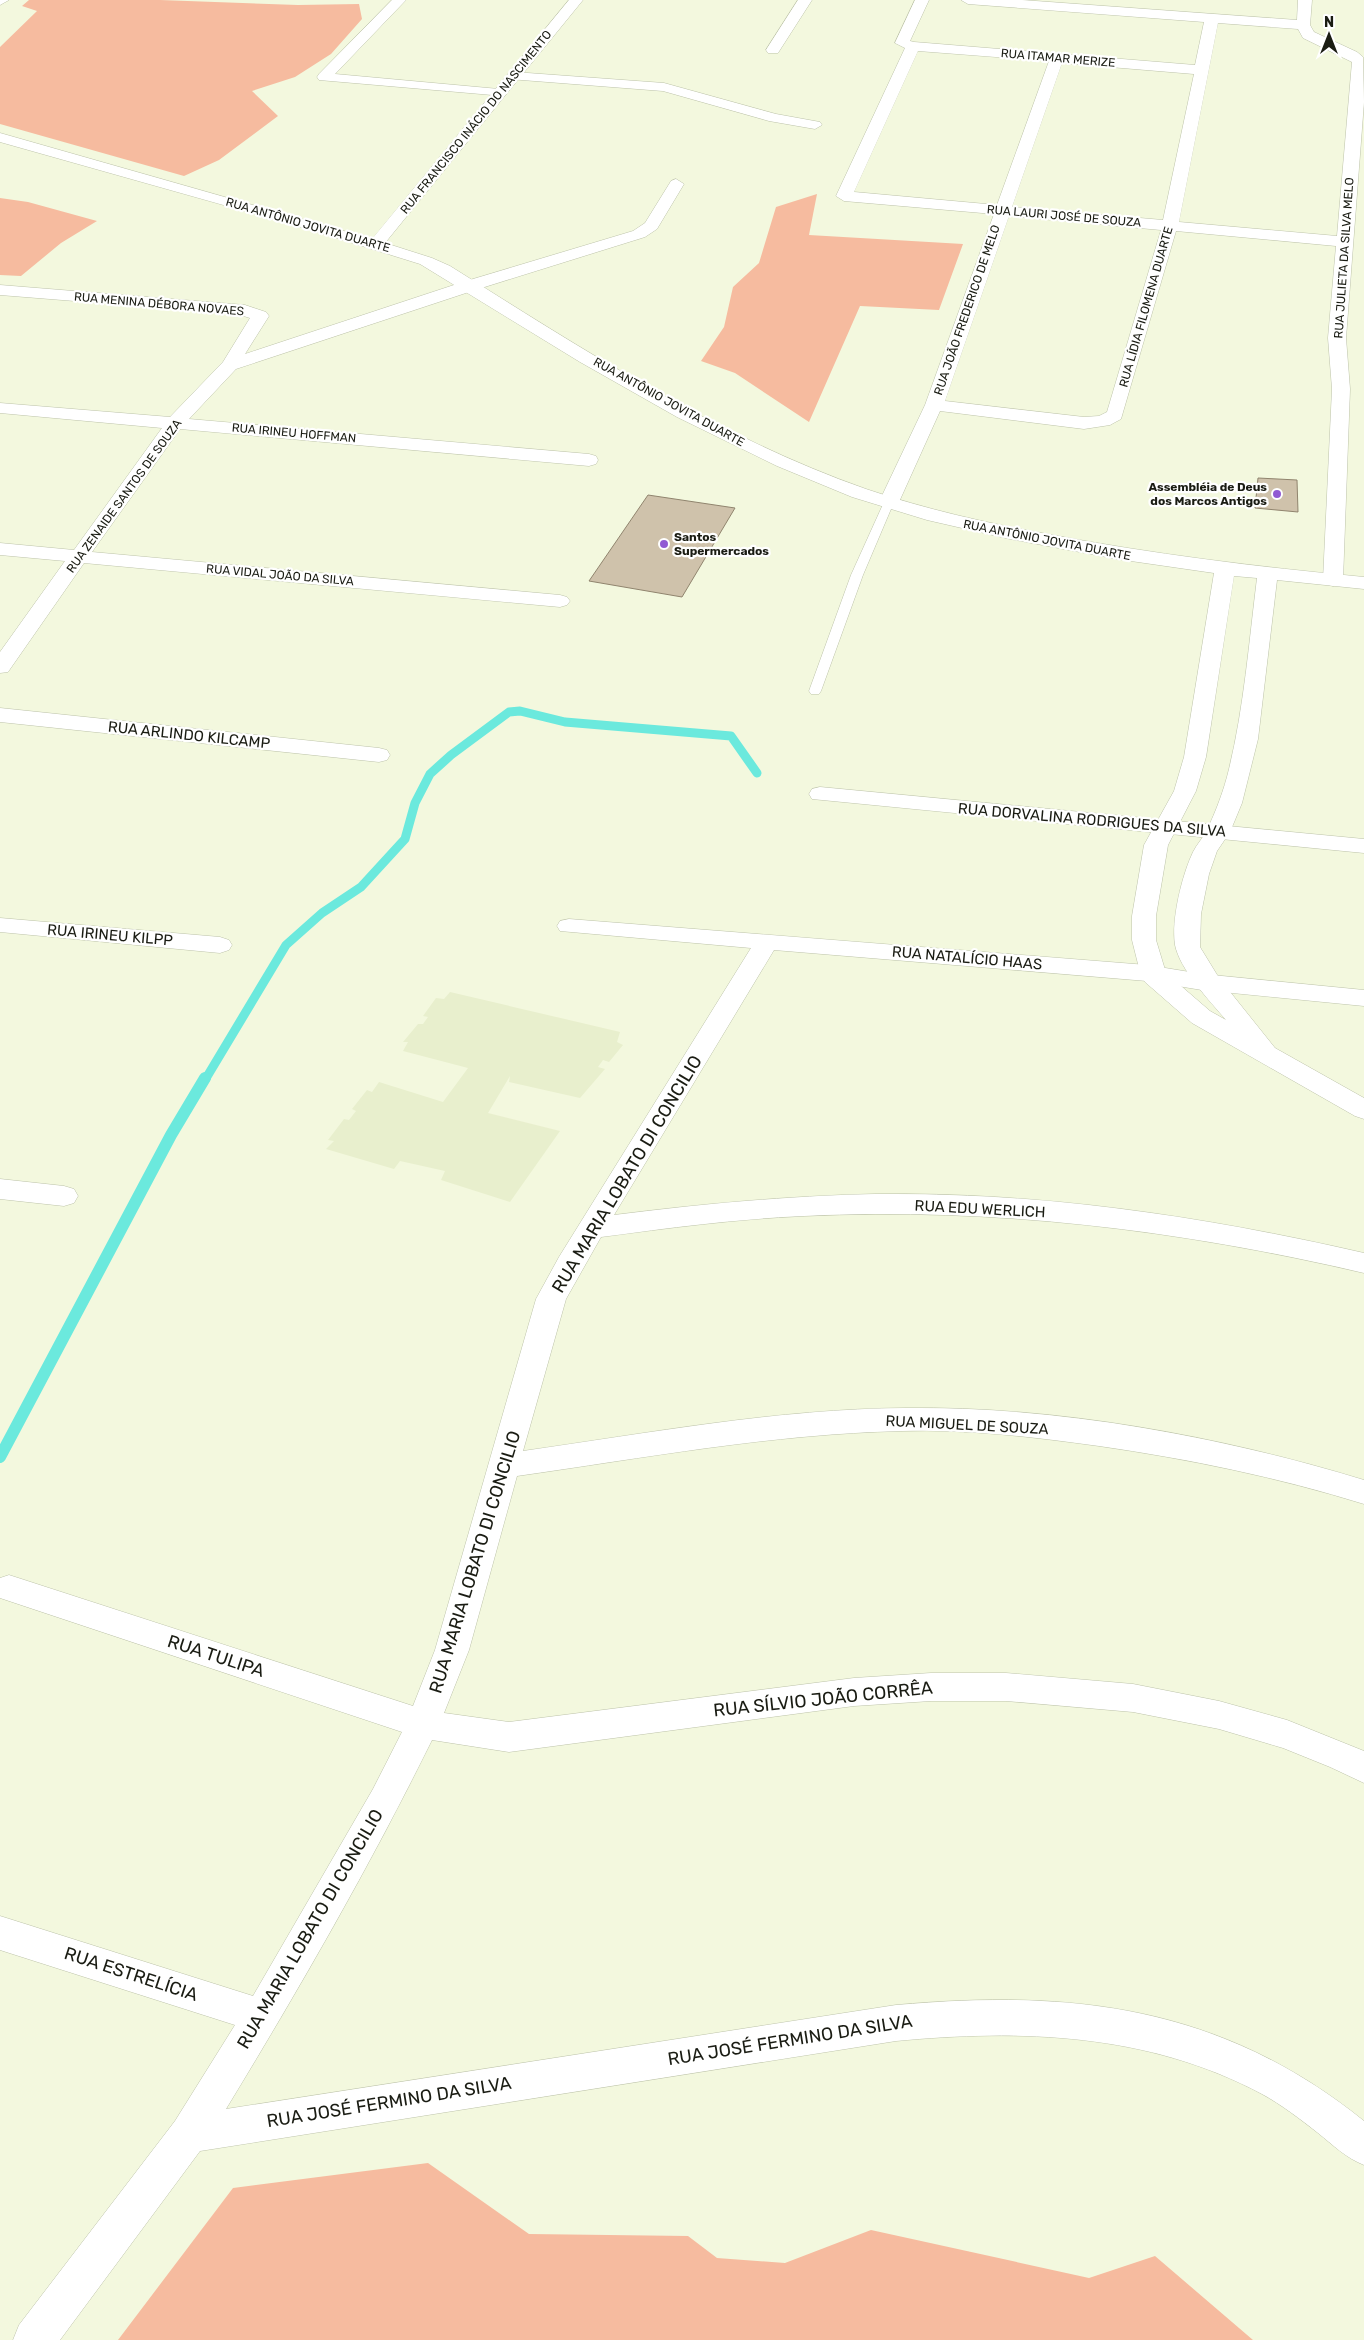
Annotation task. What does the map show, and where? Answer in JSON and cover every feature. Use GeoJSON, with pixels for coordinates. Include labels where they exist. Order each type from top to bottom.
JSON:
{"type":"FeatureCollection","features":[{"type":"Feature","properties":{"kind":"street"},"geometry":{"type":"LineString","coordinates":[[399,0],[324,77],[499,93]]}},
{"type":"Feature","properties":{"kind":"street","name":"RUA FRANCISCO INÁCIO DO NASCIMENTO"},"geometry":{"type":"LineString","coordinates":[[376,244],[576,0]]}},
{"type":"Feature","properties":{"kind":"street"},"geometry":{"type":"LineString","coordinates":[[773,50],[805,0]]}},
{"type":"Feature","properties":{"kind":"street"},"geometry":{"type":"LineString","coordinates":[[913,46],[902,43],[922,0]]}},
{"type":"Feature","properties":{"kind":"street"},"geometry":{"type":"LineString","coordinates":[[968,0],[1303,25],[1305,0]]}},
{"type":"Feature","properties":{"kind":"street","name":"RUA LÍDIA FILOMENA DUARTE"},"geometry":{"type":"LineString","coordinates":[[934,405],[1084,423],[1103,422],[1115,415],[1170,226],[1212,18]]}},
{"type":"Feature","properties":{"kind":"street","name":"RUA JULIETA DA SILVA MELO"},"geometry":{"type":"LineString","coordinates":[[1303,25],[1308,35],[1352,55],[1360,64],[1349,247],[1337,338],[1341,389],[1333,580]]}},
{"type":"Feature","properties":{"kind":"street","name":"RUA ITAMAR MERIZE"},"geometry":{"type":"LineString","coordinates":[[913,46],[1202,70]]}},
{"type":"Feature","properties":{"kind":"street","name":"RUA LAURI JOSÉ DE SOUZA"},"geometry":{"type":"LineString","coordinates":[[913,46],[844,196],[1170,226],[1349,247]]}},
{"type":"Feature","properties":{"kind":"street","name":"RUA JOÃO FREDERICO DE MELO"},"geometry":{"type":"LineString","coordinates":[[889,502],[934,405],[1057,58]]}},
{"type":"Feature","properties":{"kind":"street"},"geometry":{"type":"LineString","coordinates":[[514,76],[664,87],[739,115],[815,124]]}},
{"type":"Feature","properties":{"kind":"street","name":"RUA ANTÔNIO JOVITA DUARTE"},"geometry":{"type":"LineString","coordinates":[[0,137],[376,244],[426,261],[651,395],[752,449],[837,485],[946,519],[1118,555],[1225,569],[1364,583]]}},
{"type":"Feature","properties":{"kind":"street","name":"RUA ZENAIDE SANTOS DE SOUZA"},"geometry":{"type":"LineString","coordinates":[[0,667],[176,422],[230,365],[469,286],[639,234],[651,226],[676,184]]}},
{"type":"Feature","properties":{"kind":"street","name":"RUA MENINA DÉBORA NOVAES"},"geometry":{"type":"LineString","coordinates":[[0,290],[239,309],[260,316],[230,365]]}},
{"type":"Feature","properties":{"kind":"street","name":"RUA IRINEU HOFFMAN"},"geometry":{"type":"LineString","coordinates":[[0,408],[176,422],[589,460]]}},
{"type":"Feature","properties":{"kind":"street","name":"RUA VIDAL JOÃO DA SILVA"},"geometry":{"type":"LineString","coordinates":[[0,549],[560,601]]}},
{"type":"Feature","properties":{"kind":"street"},"geometry":{"type":"LineString","coordinates":[[1225,569],[1195,757],[1185,791],[1156,845],[1144,916],[1144,940],[1154,974],[1201,1017],[1364,1110]]}},
{"type":"Feature","properties":{"kind":"street"},"geometry":{"type":"LineString","coordinates":[[1268,573],[1243,753],[1234,790],[1218,832],[1204,854],[1188,916],[1188,946],[1198,968],[1271,1058]]}},
{"type":"Feature","properties":{"kind":"street","name":"RUA ARLINDO KILCAMP"},"geometry":{"type":"LineString","coordinates":[[0,715],[379,755]]}},
{"type":"Feature","properties":{"kind":"street","name":"RUA DORVALINA RODRIGUES DA SILVA"},"geometry":{"type":"LineString","coordinates":[[820,794],[1364,846]]}},
{"type":"Feature","properties":{"kind":"street","name":"RUA IRINEU KILPP"},"geometry":{"type":"LineString","coordinates":[[0,924],[220,945]]}},
{"type":"Feature","properties":{"kind":"street","name":"RUA NATALÍCIO HAAS"},"geometry":{"type":"LineString","coordinates":[[569,926],[1154,974],[1210,983],[1364,998]]}},
{"type":"Feature","properties":{"kind":"street","name":"RUA MARIA LOBATO DI CONCILIO"},"geometry":{"type":"LineString","coordinates":[[34,2340],[189,2134],[262,2016],[384,1800],[423,1724],[452,1650],[551,1299],[569,1264],[766,942]]}},
{"type":"Feature","properties":{"kind":"street"},"geometry":{"type":"LineString","coordinates":[[0,1189],[64,1196]]}},
{"type":"Feature","properties":{"kind":"street","name":"RUA EDU WERLICH"},"geometry":{"type":"LineString","coordinates":[[592,1228],[739,1210],[806,1206],[961,1206],[1031,1210],[1166,1226],[1258,1240],[1364,1263]]}},
{"type":"Feature","properties":{"kind":"street","name":"RUA MIGUEL DE SOUZA"},"geometry":{"type":"LineString","coordinates":[[505,1466],[795,1427],[874,1420],[923,1419],[1025,1426],[1142,1441],[1272,1465],[1364,1492]]}},
{"type":"Feature","properties":{"kind":"street","name":"RUA TULIPA"},"geometry":{"type":"LineString","coordinates":[[9,1588],[423,1724]]}},
{"type":"Feature","properties":{"kind":"street","name":"RUA SÍLVIO JOÃO CORRÊA"},"geometry":{"type":"LineString","coordinates":[[423,1724],[509,1737],[854,1692],[931,1687],[1006,1687],[1133,1698],[1218,1715],[1287,1735],[1342,1756],[1364,1768]]}},
{"type":"Feature","properties":{"kind":"street","name":"RUA ESTRELÍCIA"},"geometry":{"type":"LineString","coordinates":[[0,1933],[262,2016]]}},
{"type":"Feature","properties":{"kind":"street","name":"RUA JOSÉ FERMINO DA SILVA"},"geometry":{"type":"LineString","coordinates":[[189,2134],[896,2023],[955,2017],[1012,2015],[1063,2018],[1110,2026],[1165,2037],[1224,2057],[1276,2082],[1364,2146]]}},
{"type":"Feature","properties":{"kind":"lane"},"geometry":{"type":"LineString","coordinates":[[815,691],[857,575],[889,502]]}},
{"type":"Feature","properties":{"kind":"shaded area"},"geometry":{"type":"Polygon","coordinates":[[[29,0],[160,0],[298,5],[359,4],[362,19],[331,54],[295,77],[252,91],[278,116],[219,160],[184,176],[0,124],[0,47],[37,11],[22,6],[29,0]]]}},
{"type":"Feature","properties":{"kind":"shaded area"},"geometry":{"type":"Polygon","coordinates":[[[817,194],[809,235],[963,244],[939,310],[860,306],[809,422],[735,373],[701,361],[724,327],[733,287],[759,263],[776,207],[817,194]]]}},
{"type":"Feature","properties":{"kind":"shaded area"},"geometry":{"type":"Polygon","coordinates":[[[0,198],[28,202],[97,221],[61,243],[21,276],[0,275],[0,198]]]}},
{"type":"Feature","properties":{"kind":"shaded area"},"geometry":{"type":"Polygon","coordinates":[[[450,992],[620,1032],[617,1042],[623,1045],[609,1062],[603,1060],[598,1067],[605,1069],[580,1098],[509,1082],[510,1076],[488,1113],[560,1131],[510,1202],[441,1180],[445,1171],[400,1161],[394,1169],[326,1149],[334,1141],[328,1140],[344,1119],[349,1120],[356,1111],[352,1109],[367,1090],[372,1092],[379,1082],[443,1102],[468,1068],[403,1051],[408,1042],[403,1042],[418,1024],[423,1024],[428,1017],[423,1016],[436,998],[444,999],[450,992]]]}},
{"type":"Feature","properties":{"kind":"shaded area"},"geometry":{"type":"Polygon","coordinates":[[[428,2163],[529,2234],[688,2236],[717,2258],[785,2263],[871,2230],[1089,2278],[1155,2256],[1253,2340],[118,2340],[233,2188],[428,2163]]]}},
{"type":"Feature","properties":{"kind":"building","name":"Assembléia de Deus dos Marcos Antigos"},"geometry":{"type":"Polygon","coordinates":[[[1258,478],[1297,480],[1298,512],[1255,508],[1258,478]]]}},
{"type":"Feature","properties":{"kind":"building","name":"Santos Supermercados"},"geometry":{"type":"Polygon","coordinates":[[[648,495],[735,508],[682,597],[589,581],[648,495]]]}},
{"type":"Feature","properties":{"kind":"waterway"},"geometry":{"type":"LineString","coordinates":[[205,1080],[286,945],[322,913],[361,887],[405,839],[415,803],[430,774],[451,755],[509,712],[520,711],[565,722],[731,736],[757,773]]}},
{"type":"Feature","properties":{"kind":"waterway"},"geometry":{"type":"LineString","coordinates":[[0,1457],[171,1135],[205,1078]]}},
{"type":"Feature","properties":{"kind":"place","name":"Assembléia de Deus dos Marcos Antigos"},"geometry":{"type":"Point","coordinates":[1277,494]}},
{"type":"Feature","properties":{"kind":"place","name":"Santos Supermercados"},"geometry":{"type":"Point","coordinates":[664,544]}}]}
